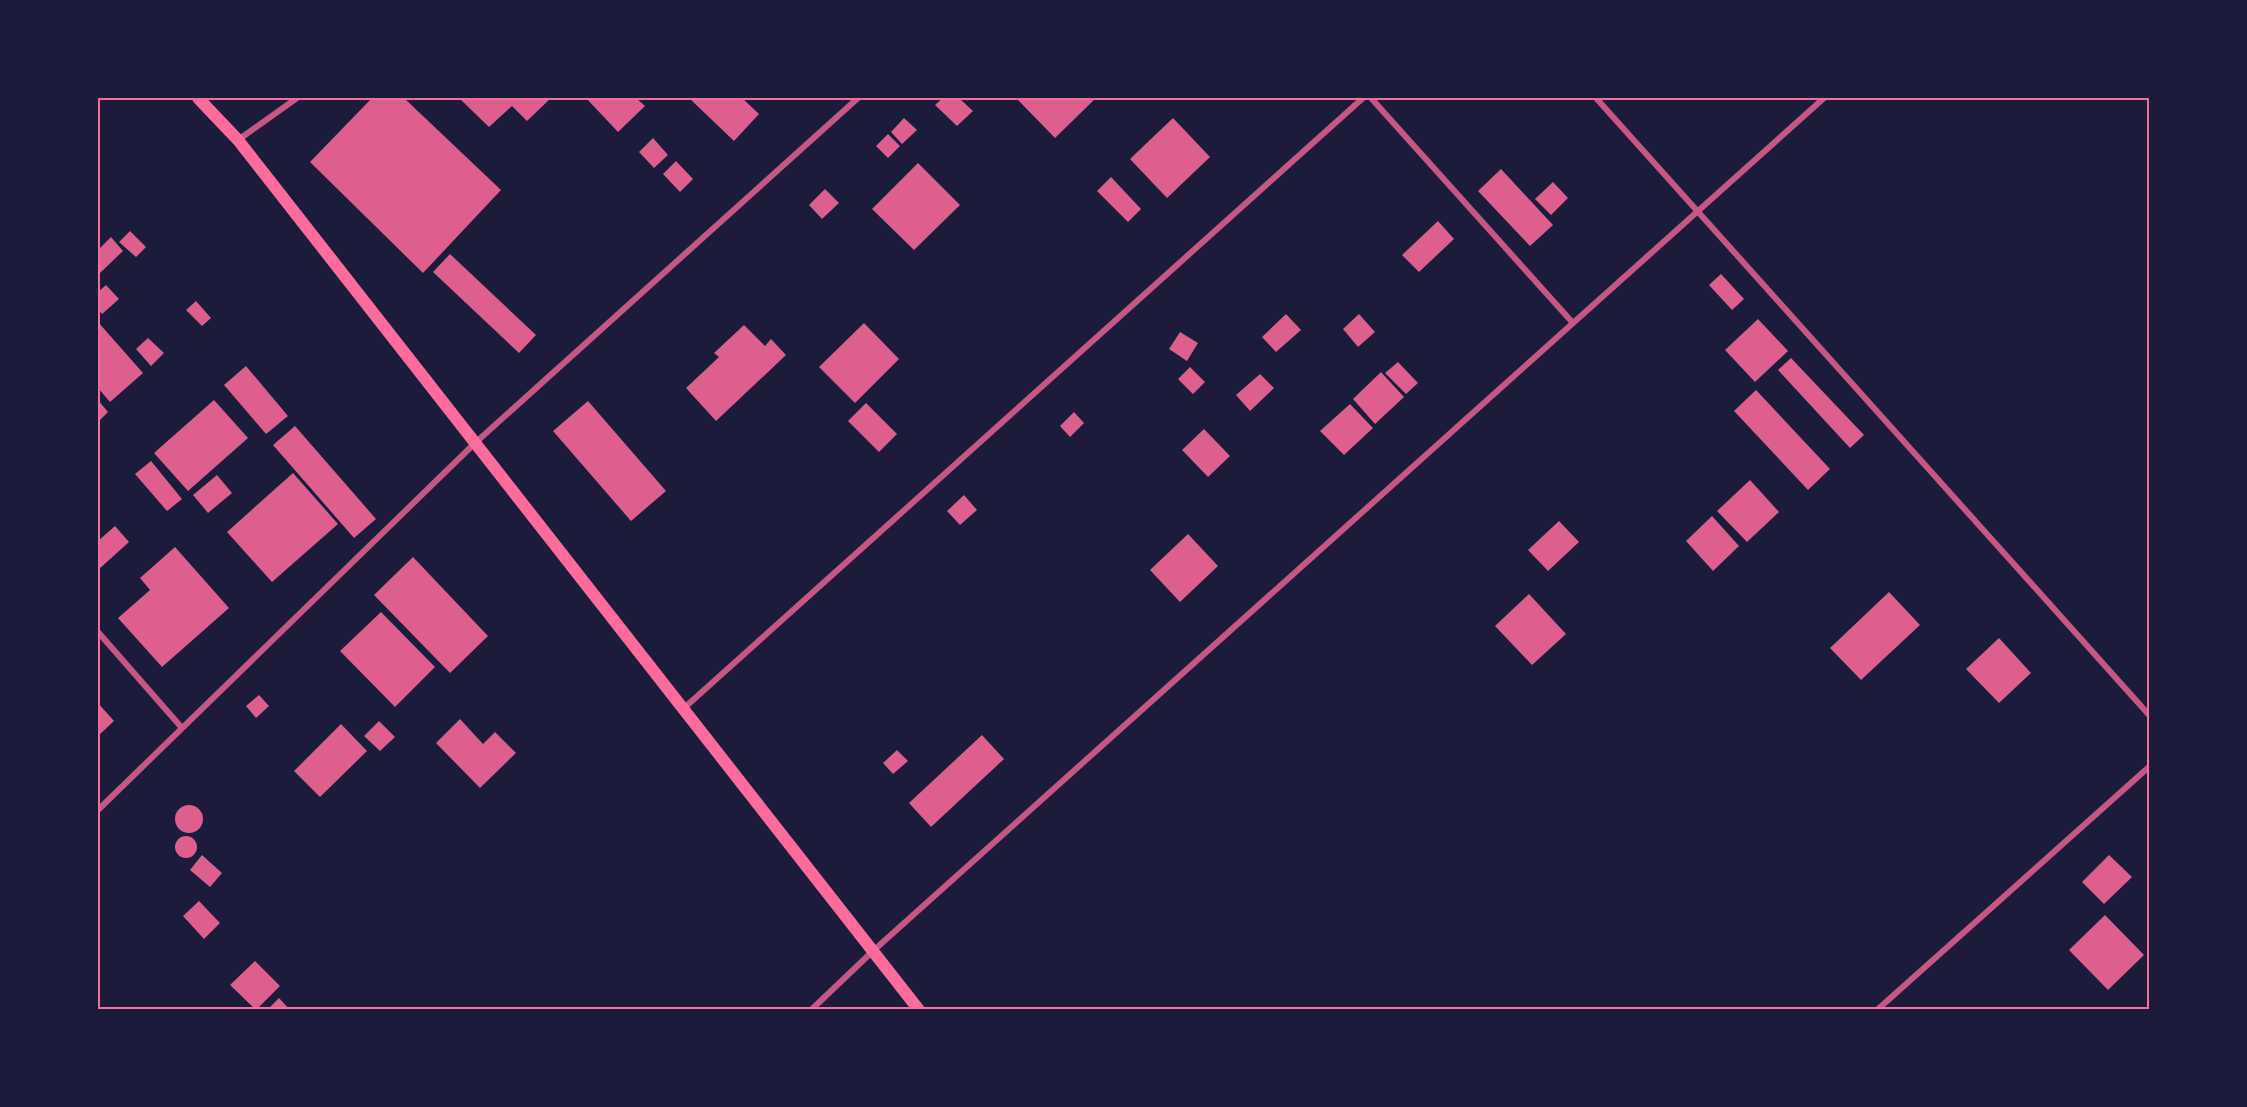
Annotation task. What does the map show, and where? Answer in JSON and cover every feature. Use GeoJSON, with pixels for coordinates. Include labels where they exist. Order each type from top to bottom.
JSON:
{"type":"FeatureCollection","features":[{"type":"Feature","properties":{"kind":"main road"},"geometry":{"type":"LineString","coordinates":[[198,98],[238,140],[919,1010]]}},
{"type":"Feature","properties":{"kind":"street"},"geometry":{"type":"LineString","coordinates":[[238,140],[297,98]]}},
{"type":"Feature","properties":{"kind":"street"},"geometry":{"type":"LineString","coordinates":[[98,810],[474,444],[858,98]]}},
{"type":"Feature","properties":{"kind":"street"},"geometry":{"type":"LineString","coordinates":[[682,709],[1363,98]]}},
{"type":"Feature","properties":{"kind":"street"},"geometry":{"type":"LineString","coordinates":[[1371,98],[1573,323]]}},
{"type":"Feature","properties":{"kind":"street"},"geometry":{"type":"LineString","coordinates":[[1596,98],[2150,716]]}},
{"type":"Feature","properties":{"kind":"street"},"geometry":{"type":"LineString","coordinates":[[811,1010],[873,951],[1824,98]]}},
{"type":"Feature","properties":{"kind":"street"},"geometry":{"type":"LineString","coordinates":[[98,632],[183,728]]}},
{"type":"Feature","properties":{"kind":"street"},"geometry":{"type":"LineString","coordinates":[[1877,1010],[2150,766]]}},
{"type":"Feature","properties":{"kind":"building"},"geometry":{"type":"Polygon","coordinates":[[[372,98],[404,98],[501,190],[423,273],[310,162],[372,98]]]}},
{"type":"Feature","properties":{"kind":"building"},"geometry":{"type":"Polygon","coordinates":[[[459,98],[551,98],[527,121],[512,106],[489,127],[459,98]]]}},
{"type":"Feature","properties":{"kind":"building"},"geometry":{"type":"Polygon","coordinates":[[[586,98],[614,98],[616,100],[636,98],[645,106],[618,132],[586,98]]]}},
{"type":"Feature","properties":{"kind":"building"},"geometry":{"type":"Polygon","coordinates":[[[689,98],[742,98],[759,114],[734,141],[689,98]]]}},
{"type":"Feature","properties":{"kind":"building"},"geometry":{"type":"Polygon","coordinates":[[[943,98],[959,98],[973,111],[957,126],[935,105],[943,98]]]}},
{"type":"Feature","properties":{"kind":"building"},"geometry":{"type":"Polygon","coordinates":[[[1016,98],[1096,98],[1055,138],[1016,98]]]}},
{"type":"Feature","properties":{"kind":"building"},"geometry":{"type":"Polygon","coordinates":[[[904,118],[917,130],[902,144],[891,132],[904,118]]]}},
{"type":"Feature","properties":{"kind":"building"},"geometry":{"type":"Polygon","coordinates":[[[1173,118],[1210,157],[1167,198],[1130,159],[1173,118]]]}},
{"type":"Feature","properties":{"kind":"building"},"geometry":{"type":"Polygon","coordinates":[[[888,134],[900,146],[888,158],[876,146],[888,134]]]}},
{"type":"Feature","properties":{"kind":"building"},"geometry":{"type":"Polygon","coordinates":[[[653,138],[668,155],[654,168],[639,152],[653,138]]]}},
{"type":"Feature","properties":{"kind":"building"},"geometry":{"type":"Polygon","coordinates":[[[676,161],[693,179],[680,192],[663,174],[676,161]]]}},
{"type":"Feature","properties":{"kind":"building"},"geometry":{"type":"Polygon","coordinates":[[[918,163],[960,205],[914,250],[872,209],[918,163]]]}},
{"type":"Feature","properties":{"kind":"building"},"geometry":{"type":"Polygon","coordinates":[[[1501,169],[1553,225],[1530,246],[1478,191],[1501,169]]]}},
{"type":"Feature","properties":{"kind":"building"},"geometry":{"type":"Polygon","coordinates":[[[1111,177],[1141,209],[1128,222],[1097,191],[1111,177]]]}},
{"type":"Feature","properties":{"kind":"building"},"geometry":{"type":"Polygon","coordinates":[[[1553,182],[1568,198],[1551,215],[1535,199],[1553,182]]]}},
{"type":"Feature","properties":{"kind":"building"},"geometry":{"type":"Polygon","coordinates":[[[825,189],[839,203],[822,219],[809,205],[825,189]]]}},
{"type":"Feature","properties":{"kind":"building"},"geometry":{"type":"Polygon","coordinates":[[[1438,221],[1454,239],[1419,272],[1402,255],[1438,221]]]}},
{"type":"Feature","properties":{"kind":"building"},"geometry":{"type":"Polygon","coordinates":[[[130,231],[146,247],[136,257],[119,242],[130,231]]]}},
{"type":"Feature","properties":{"kind":"building"},"geometry":{"type":"Polygon","coordinates":[[[111,237],[123,251],[100,273],[98,250],[111,237]]]}},
{"type":"Feature","properties":{"kind":"building"},"geometry":{"type":"Polygon","coordinates":[[[450,254],[536,335],[519,353],[433,272],[450,254]]]}},
{"type":"Feature","properties":{"kind":"building"},"geometry":{"type":"Polygon","coordinates":[[[1721,274],[1744,299],[1732,310],[1709,285],[1721,274]]]}},
{"type":"Feature","properties":{"kind":"building"},"geometry":{"type":"Polygon","coordinates":[[[106,285],[119,299],[102,314],[98,309],[98,292],[106,285]]]}},
{"type":"Feature","properties":{"kind":"building"},"geometry":{"type":"Polygon","coordinates":[[[196,301],[211,318],[202,326],[186,310],[196,301]]]}},
{"type":"Feature","properties":{"kind":"building"},"geometry":{"type":"Polygon","coordinates":[[[1286,314],[1301,330],[1276,352],[1262,337],[1286,314]]]}},
{"type":"Feature","properties":{"kind":"building"},"geometry":{"type":"Polygon","coordinates":[[[1359,314],[1375,332],[1358,347],[1343,329],[1359,314]]]}},
{"type":"Feature","properties":{"kind":"building"},"geometry":{"type":"Polygon","coordinates":[[[1758,319],[1788,351],[1755,382],[1725,350],[1758,319]]]}},
{"type":"Feature","properties":{"kind":"building"},"geometry":{"type":"Polygon","coordinates":[[[98,322],[143,373],[110,402],[98,388],[98,322]]]}},
{"type":"Feature","properties":{"kind":"building"},"geometry":{"type":"Polygon","coordinates":[[[864,323],[899,359],[855,403],[819,367],[864,323]]]}},
{"type":"Feature","properties":{"kind":"building"},"geometry":{"type":"Polygon","coordinates":[[[744,325],[765,346],[771,339],[786,355],[716,421],[686,388],[719,357],[714,353],[744,325]]]}},
{"type":"Feature","properties":{"kind":"building"},"geometry":{"type":"Polygon","coordinates":[[[1180,332],[1198,343],[1187,361],[1169,349],[1180,332]]]}},
{"type":"Feature","properties":{"kind":"building"},"geometry":{"type":"Polygon","coordinates":[[[148,338],[164,353],[151,366],[136,349],[148,338]]]}},
{"type":"Feature","properties":{"kind":"building"},"geometry":{"type":"Polygon","coordinates":[[[1791,358],[1864,435],[1850,448],[1778,370],[1791,358]]]}},
{"type":"Feature","properties":{"kind":"building"},"geometry":{"type":"Polygon","coordinates":[[[1398,362],[1418,383],[1406,394],[1385,373],[1398,362]]]}},
{"type":"Feature","properties":{"kind":"building"},"geometry":{"type":"Polygon","coordinates":[[[246,366],[288,416],[266,434],[224,385],[246,366]]]}},
{"type":"Feature","properties":{"kind":"building"},"geometry":{"type":"Polygon","coordinates":[[[1190,367],[1205,382],[1193,394],[1178,379],[1190,367]]]}},
{"type":"Feature","properties":{"kind":"building"},"geometry":{"type":"Polygon","coordinates":[[[1381,372],[1404,397],[1375,424],[1353,399],[1381,372]]]}},
{"type":"Feature","properties":{"kind":"building"},"geometry":{"type":"Polygon","coordinates":[[[1260,374],[1274,388],[1250,411],[1236,395],[1260,374]]]}},
{"type":"Feature","properties":{"kind":"building"},"geometry":{"type":"Polygon","coordinates":[[[1756,390],[1830,469],[1808,490],[1734,411],[1756,390]]]}},
{"type":"Feature","properties":{"kind":"building"},"geometry":{"type":"Polygon","coordinates":[[[98,400],[108,412],[98,422],[98,400]]]}},
{"type":"Feature","properties":{"kind":"building"},"geometry":{"type":"Polygon","coordinates":[[[214,400],[248,438],[188,491],[154,453],[214,400]]]}},
{"type":"Feature","properties":{"kind":"building"},"geometry":{"type":"Polygon","coordinates":[[[588,401],[666,491],[631,521],[553,431],[588,401]]]}},
{"type":"Feature","properties":{"kind":"building"},"geometry":{"type":"Polygon","coordinates":[[[866,403],[897,434],[879,452],[848,421],[866,403]]]}},
{"type":"Feature","properties":{"kind":"building"},"geometry":{"type":"Polygon","coordinates":[[[1350,404],[1373,428],[1344,455],[1320,431],[1350,404]]]}},
{"type":"Feature","properties":{"kind":"building"},"geometry":{"type":"Polygon","coordinates":[[[1074,412],[1084,423],[1070,437],[1060,426],[1074,412]]]}},
{"type":"Feature","properties":{"kind":"building"},"geometry":{"type":"Polygon","coordinates":[[[295,426],[376,519],[354,538],[273,445],[295,426]]]}},
{"type":"Feature","properties":{"kind":"building"},"geometry":{"type":"Polygon","coordinates":[[[1204,429],[1230,456],[1208,477],[1182,450],[1204,429]]]}},
{"type":"Feature","properties":{"kind":"building"},"geometry":{"type":"Polygon","coordinates":[[[151,461],[182,499],[167,511],[135,474],[151,461]]]}},
{"type":"Feature","properties":{"kind":"building"},"geometry":{"type":"Polygon","coordinates":[[[293,473],[338,524],[272,582],[227,532],[293,473]]]}},
{"type":"Feature","properties":{"kind":"building"},"geometry":{"type":"Polygon","coordinates":[[[217,475],[232,493],[208,513],[193,495],[217,475]]]}},
{"type":"Feature","properties":{"kind":"building"},"geometry":{"type":"Polygon","coordinates":[[[1750,480],[1779,512],[1747,542],[1717,511],[1750,480]]]}},
{"type":"Feature","properties":{"kind":"building"},"geometry":{"type":"Polygon","coordinates":[[[964,495],[977,510],[960,525],[947,511],[964,495]]]}},
{"type":"Feature","properties":{"kind":"building"},"geometry":{"type":"Polygon","coordinates":[[[1712,516],[1739,546],[1713,571],[1686,541],[1712,516]]]}},
{"type":"Feature","properties":{"kind":"building"},"geometry":{"type":"Polygon","coordinates":[[[1559,521],[1579,542],[1548,571],[1528,550],[1559,521]]]}},
{"type":"Feature","properties":{"kind":"building"},"geometry":{"type":"Polygon","coordinates":[[[115,526],[129,542],[98,570],[98,541],[115,526]]]}},
{"type":"Feature","properties":{"kind":"building"},"geometry":{"type":"Polygon","coordinates":[[[1188,534],[1218,566],[1180,602],[1150,570],[1188,534]]]}},
{"type":"Feature","properties":{"kind":"building"},"geometry":{"type":"Polygon","coordinates":[[[175,547],[229,608],[162,667],[118,618],[150,590],[140,578],[175,547]]]}},
{"type":"Feature","properties":{"kind":"building"},"geometry":{"type":"Polygon","coordinates":[[[413,557],[488,636],[450,673],[374,595],[413,557]]]}},
{"type":"Feature","properties":{"kind":"building"},"geometry":{"type":"Polygon","coordinates":[[[1889,592],[1920,625],[1861,680],[1830,648],[1889,592]]]}},
{"type":"Feature","properties":{"kind":"building"},"geometry":{"type":"Polygon","coordinates":[[[1529,594],[1566,634],[1532,665],[1495,626],[1529,594]]]}},
{"type":"Feature","properties":{"kind":"building"},"geometry":{"type":"Polygon","coordinates":[[[381,612],[435,667],[395,707],[340,651],[381,612]]]}},
{"type":"Feature","properties":{"kind":"building"},"geometry":{"type":"Polygon","coordinates":[[[1999,638],[2031,673],[1999,703],[1966,669],[1999,638]]]}},
{"type":"Feature","properties":{"kind":"building"},"geometry":{"type":"Polygon","coordinates":[[[259,695],[269,706],[256,718],[246,706],[259,695]]]}},
{"type":"Feature","properties":{"kind":"building"},"geometry":{"type":"Polygon","coordinates":[[[98,703],[114,721],[98,736],[98,703]]]}},
{"type":"Feature","properties":{"kind":"building"},"geometry":{"type":"Polygon","coordinates":[[[460,719],[483,744],[495,732],[516,753],[480,788],[436,743],[460,719]]]}},
{"type":"Feature","properties":{"kind":"building"},"geometry":{"type":"Polygon","coordinates":[[[379,721],[395,737],[380,751],[364,736],[379,721]]]}},
{"type":"Feature","properties":{"kind":"building"},"geometry":{"type":"Polygon","coordinates":[[[341,724],[367,751],[320,797],[294,771],[341,724]]]}},
{"type":"Feature","properties":{"kind":"building"},"geometry":{"type":"Polygon","coordinates":[[[982,735],[1004,759],[931,827],[909,803],[982,735]]]}},
{"type":"Feature","properties":{"kind":"building"},"geometry":{"type":"Polygon","coordinates":[[[897,750],[908,761],[893,774],[883,763],[897,750]]]}},
{"type":"Feature","properties":{"kind":"building"},"geometry":{"type":"Polygon","coordinates":[[[189,805],[199,809],[203,819],[199,829],[189,833],[179,829],[175,819],[179,809],[189,805]]]}},
{"type":"Feature","properties":{"kind":"building"},"geometry":{"type":"Polygon","coordinates":[[[186,836],[194,839],[197,847],[194,855],[186,858],[178,855],[175,847],[178,839],[186,836]]]}},
{"type":"Feature","properties":{"kind":"building"},"geometry":{"type":"Polygon","coordinates":[[[202,855],[222,873],[210,887],[190,870],[202,855]]]}},
{"type":"Feature","properties":{"kind":"building"},"geometry":{"type":"Polygon","coordinates":[[[2109,855],[2132,877],[2104,904],[2082,882],[2109,855]]]}},
{"type":"Feature","properties":{"kind":"building"},"geometry":{"type":"Polygon","coordinates":[[[199,901],[220,923],[204,939],[183,916],[199,901]]]}},
{"type":"Feature","properties":{"kind":"building"},"geometry":{"type":"Polygon","coordinates":[[[2105,915],[2144,955],[2108,990],[2069,950],[2105,915]]]}},
{"type":"Feature","properties":{"kind":"building"},"geometry":{"type":"Polygon","coordinates":[[[255,961],[280,986],[256,1010],[230,985],[255,961]]]}},
{"type":"Feature","properties":{"kind":"building"},"geometry":{"type":"Polygon","coordinates":[[[279,998],[290,1010],[267,1010],[279,998]]]}}]}
